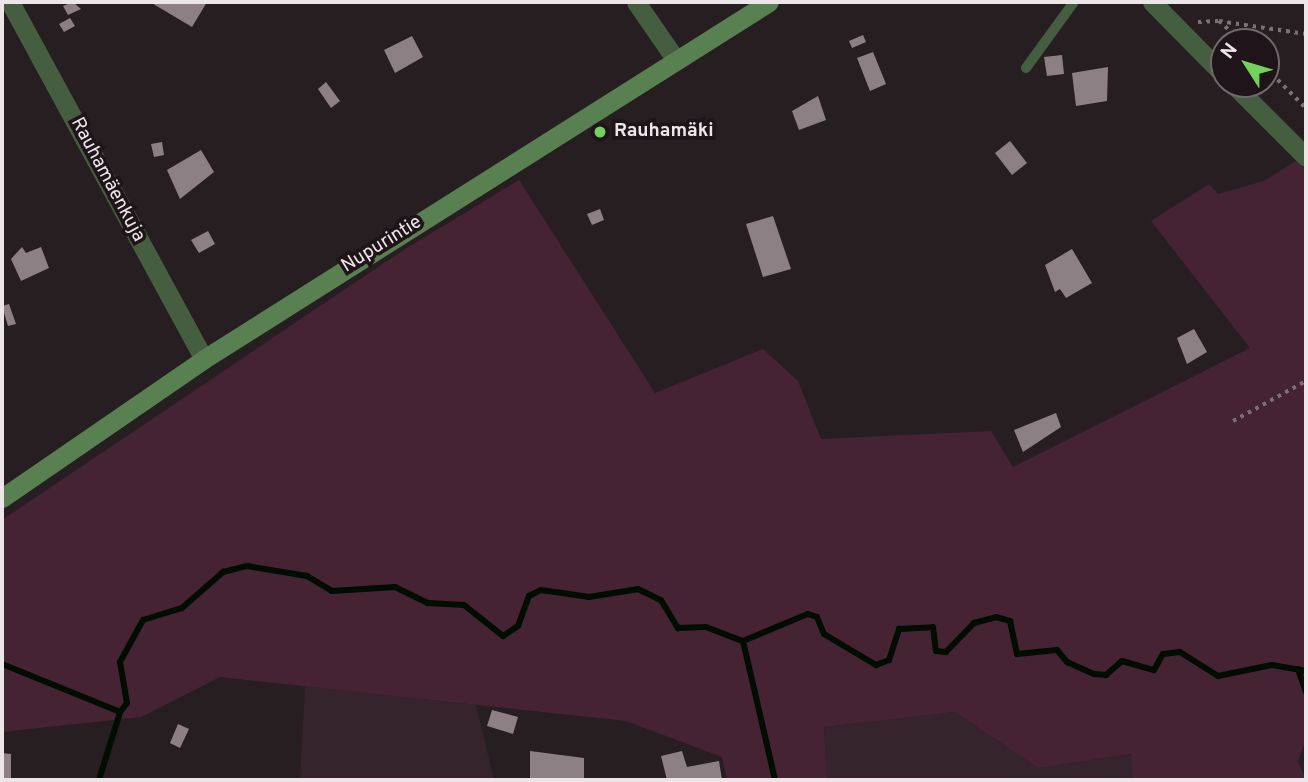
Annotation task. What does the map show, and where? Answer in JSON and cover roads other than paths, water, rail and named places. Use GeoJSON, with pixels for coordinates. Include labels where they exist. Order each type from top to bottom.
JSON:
{"type":"FeatureCollection","features":[{"type":"Feature","properties":{"kind":"main road","name":"Nupurintie"},"geometry":{"type":"LineString","coordinates":[[2,498],[204,359],[769,2]]}},
{"type":"Feature","properties":{"kind":"street","name":"Rauhamäenkuja"},"geometry":{"type":"LineString","coordinates":[[10,2],[204,359]]}},
{"type":"Feature","properties":{"kind":"street"},"geometry":{"type":"LineString","coordinates":[[636,2],[676,60]]}},
{"type":"Feature","properties":{"kind":"street"},"geometry":{"type":"LineString","coordinates":[[1152,2],[1210,61]]}},
{"type":"Feature","properties":{"kind":"street"},"geometry":{"type":"LineString","coordinates":[[1247,98],[1306,157]]}},
{"type":"Feature","properties":{"kind":"lane"},"geometry":{"type":"LineString","coordinates":[[1026,68],[1074,2]]}},
{"type":"Feature","properties":{"kind":"waterway"},"geometry":{"type":"LineString","coordinates":[[2,664],[120,712],[127,703],[120,662],[143,620],[182,608],[223,572],[247,566],[307,576],[332,591],[395,587],[428,603],[464,605],[503,636],[518,626],[529,596],[541,590],[589,597],[638,589],[661,600],[678,628],[706,627],[743,641],[808,614],[817,617],[824,634],[876,665],[889,660],[899,629],[933,627],[936,651],[946,652],[974,623],[996,617],[1010,621],[1017,654],[1057,650],[1067,662],[1094,674],[1106,675],[1122,661],[1154,670],[1163,654],[1180,652],[1218,676],[1272,665],[1306,671]]}},
{"type":"Feature","properties":{"kind":"waterway"},"geometry":{"type":"LineString","coordinates":[[743,641],[775,780]]}},
{"type":"Feature","properties":{"kind":"waterway"},"geometry":{"type":"LineString","coordinates":[[1298,669],[1306,692]]}},
{"type":"Feature","properties":{"kind":"waterway"},"geometry":{"type":"LineString","coordinates":[[99,780],[120,712]]}},
{"type":"Feature","properties":{"kind":"place","name":"Rauhamäki"},"geometry":{"type":"Point","coordinates":[600,132]}}]}
